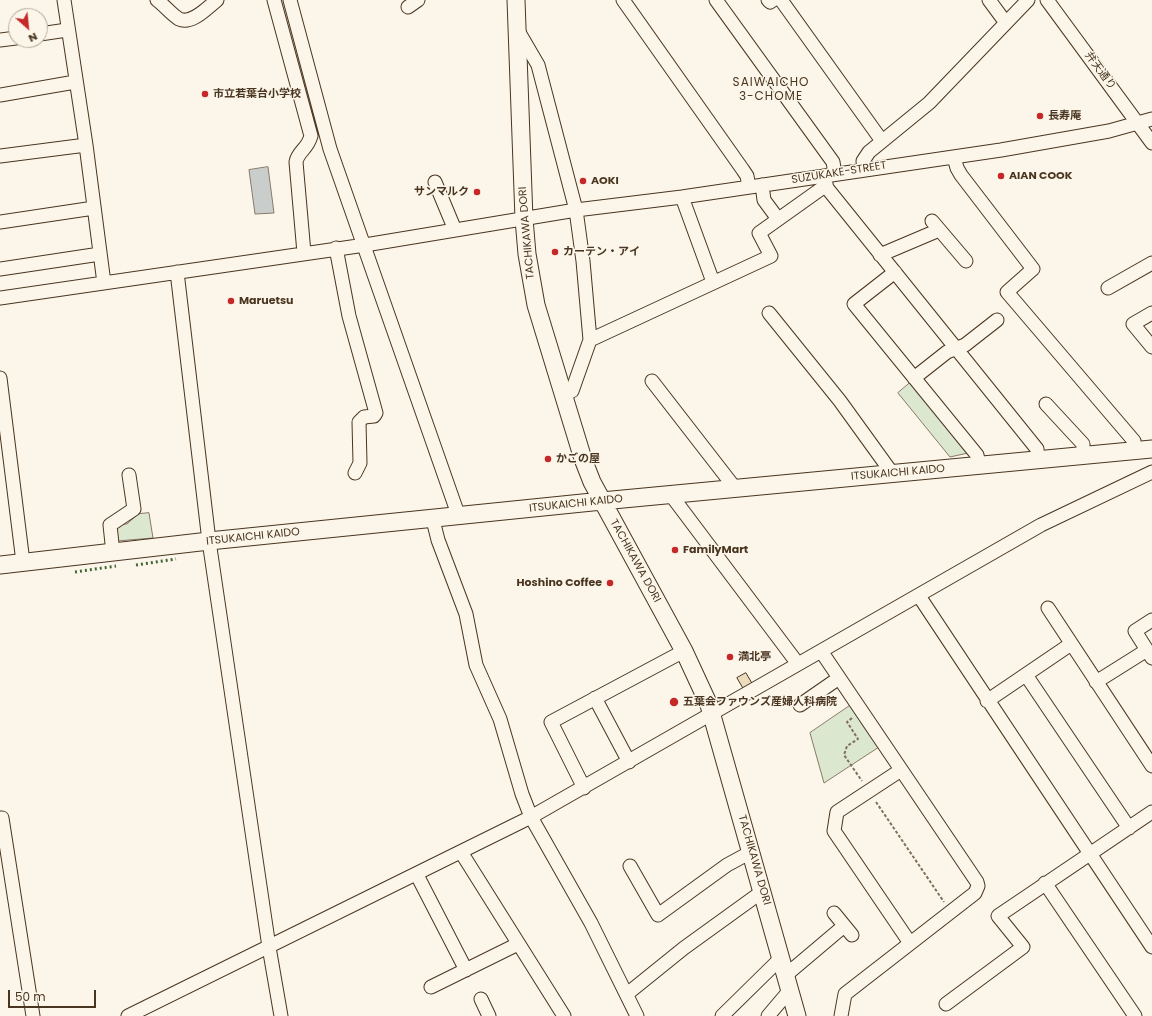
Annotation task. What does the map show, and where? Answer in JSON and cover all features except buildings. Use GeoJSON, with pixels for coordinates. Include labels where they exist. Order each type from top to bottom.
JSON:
{"type":"FeatureCollection","features":[{"type":"Feature","properties":{"kind":"main road","name":"TACHIKAWA DORI"},"geometry":{"type":"LineString","coordinates":[[516,0],[524,219],[531,285],[563,394],[592,482],[684,651],[712,712],[798,1016]]}},
{"type":"Feature","properties":{"kind":"main road","name":"ITSUKAICHI KAIDO"},"geometry":{"type":"LineString","coordinates":[[0,565],[602,501],[1152,449]]}},
{"type":"Feature","properties":{"kind":"street"},"geometry":{"type":"LineString","coordinates":[[64,0],[67,30],[86,145],[104,283]]}},
{"type":"Feature","properties":{"kind":"street"},"geometry":{"type":"LineString","coordinates":[[157,0],[178,18],[185,20],[194,18],[217,0]]}},
{"type":"Feature","properties":{"kind":"street"},"geometry":{"type":"LineString","coordinates":[[274,0],[311,136],[308,144],[299,154],[296,162],[304,253]]}},
{"type":"Feature","properties":{"kind":"street"},"geometry":{"type":"LineString","coordinates":[[290,0],[330,149],[365,245],[459,517]]}},
{"type":"Feature","properties":{"kind":"street"},"geometry":{"type":"LineString","coordinates":[[623,0],[743,170],[747,176],[749,187]]}},
{"type":"Feature","properties":{"kind":"street"},"geometry":{"type":"LineString","coordinates":[[590,340],[771,256],[759,233],[828,179],[833,162],[716,0]]}},
{"type":"Feature","properties":{"kind":"street"},"geometry":{"type":"LineString","coordinates":[[768,0],[770,2],[773,0]]}},
{"type":"Feature","properties":{"kind":"street"},"geometry":{"type":"LineString","coordinates":[[781,0],[882,141]]}},
{"type":"Feature","properties":{"kind":"street"},"geometry":{"type":"LineString","coordinates":[[989,0],[1006,23]]}},
{"type":"Feature","properties":{"kind":"street"},"geometry":{"type":"LineString","coordinates":[[864,169],[863,161],[882,141],[929,103],[1028,0]]}},
{"type":"Feature","properties":{"kind":"street","name":"弁天通り"},"geometry":{"type":"LineString","coordinates":[[1047,0],[1152,143]]}},
{"type":"Feature","properties":{"kind":"street"},"geometry":{"type":"LineString","coordinates":[[517,28],[538,65],[576,210],[583,260],[590,340],[572,391],[563,394]]}},
{"type":"Feature","properties":{"kind":"street"},"geometry":{"type":"LineString","coordinates":[[48,33],[67,30]]}},
{"type":"Feature","properties":{"kind":"street"},"geometry":{"type":"LineString","coordinates":[[0,95],[75,82]]}},
{"type":"Feature","properties":{"kind":"street","name":"SUZUKAKE-STREET"},"geometry":{"type":"LineString","coordinates":[[0,298],[365,245],[576,210],[682,197],[762,185],[828,179],[864,169],[1057,141],[1139,124],[1152,119]]}},
{"type":"Feature","properties":{"kind":"street"},"geometry":{"type":"LineString","coordinates":[[0,156],[86,145]]}},
{"type":"Feature","properties":{"kind":"street"},"geometry":{"type":"LineString","coordinates":[[954,157],[961,175],[1033,269],[1007,292],[1134,441],[1134,450]]}},
{"type":"Feature","properties":{"kind":"street"},"geometry":{"type":"LineString","coordinates":[[828,179],[880,255],[1037,449],[1038,459]]}},
{"type":"Feature","properties":{"kind":"street"},"geometry":{"type":"LineString","coordinates":[[435,182],[455,230]]}},
{"type":"Feature","properties":{"kind":"street"},"geometry":{"type":"LineString","coordinates":[[762,185],[764,200],[778,218]]}},
{"type":"Feature","properties":{"kind":"street"},"geometry":{"type":"LineString","coordinates":[[682,197],[713,282]]}},
{"type":"Feature","properties":{"kind":"street"},"geometry":{"type":"LineString","coordinates":[[0,222],[94,208]]}},
{"type":"Feature","properties":{"kind":"street"},"geometry":{"type":"LineString","coordinates":[[880,255],[936,225],[966,262]]}},
{"type":"Feature","properties":{"kind":"street"},"geometry":{"type":"LineString","coordinates":[[336,248],[349,316],[376,413],[374,416],[364,417],[359,422],[360,463],[355,473]]}},
{"type":"Feature","properties":{"kind":"street"},"geometry":{"type":"LineString","coordinates":[[0,269],[100,254]]}},
{"type":"Feature","properties":{"kind":"street"},"geometry":{"type":"LineString","coordinates":[[1108,288],[1152,263]]}},
{"type":"Feature","properties":{"kind":"street"},"geometry":{"type":"LineString","coordinates":[[176,272],[209,542],[269,947],[281,1016]]}},
{"type":"Feature","properties":{"kind":"street"},"geometry":{"type":"LineString","coordinates":[[894,272],[854,304],[977,455],[979,465]]}},
{"type":"Feature","properties":{"kind":"street"},"geometry":{"type":"LineString","coordinates":[[768,313],[840,401],[892,473]]}},
{"type":"Feature","properties":{"kind":"street"},"geometry":{"type":"LineString","coordinates":[[1152,313],[1133,324],[1152,347]]}},
{"type":"Feature","properties":{"kind":"street"},"geometry":{"type":"LineString","coordinates":[[914,378],[948,352],[965,345],[997,320]]}},
{"type":"Feature","properties":{"kind":"street"},"geometry":{"type":"LineString","coordinates":[[0,378],[3,431],[24,562]]}},
{"type":"Feature","properties":{"kind":"street"},"geometry":{"type":"LineString","coordinates":[[652,381],[735,488]]}},
{"type":"Feature","properties":{"kind":"street"},"geometry":{"type":"LineString","coordinates":[[1046,404],[1083,444],[1083,455]]}},
{"type":"Feature","properties":{"kind":"street"},"geometry":{"type":"LineString","coordinates":[[128,1016],[417,875],[531,817],[629,762],[712,712],[919,596],[1040,525],[1152,472]]}},
{"type":"Feature","properties":{"kind":"street"},"geometry":{"type":"LineString","coordinates":[[113,552],[110,525],[134,510],[129,475]]}},
{"type":"Feature","properties":{"kind":"street"},"geometry":{"type":"LineString","coordinates":[[671,495],[798,664]]}},
{"type":"Feature","properties":{"kind":"street"},"geometry":{"type":"LineString","coordinates":[[433,520],[438,540],[466,614],[476,665],[500,718],[522,794],[531,817],[591,923],[637,1016]]}},
{"type":"Feature","properties":{"kind":"street"},"geometry":{"type":"LineString","coordinates":[[919,596],[987,701],[1091,853],[1152,948]]}},
{"type":"Feature","properties":{"kind":"street"},"geometry":{"type":"LineString","coordinates":[[1048,608],[1152,766]]}},
{"type":"Feature","properties":{"kind":"street"},"geometry":{"type":"LineString","coordinates":[[1096,682],[1149,654],[1135,631],[1152,620]]}},
{"type":"Feature","properties":{"kind":"street"},"geometry":{"type":"LineString","coordinates":[[987,701],[1071,644]]}},
{"type":"Feature","properties":{"kind":"street"},"geometry":{"type":"LineString","coordinates":[[584,788],[551,722],[684,651]]}},
{"type":"Feature","properties":{"kind":"street"},"geometry":{"type":"LineString","coordinates":[[821,651],[977,882],[978,886],[975,892],[844,994],[841,1016]]}},
{"type":"Feature","properties":{"kind":"street"},"geometry":{"type":"LineString","coordinates":[[1026,675],[1129,828]]}},
{"type":"Feature","properties":{"kind":"street"},"geometry":{"type":"LineString","coordinates":[[800,705],[839,678]]}},
{"type":"Feature","properties":{"kind":"street"},"geometry":{"type":"LineString","coordinates":[[595,698],[629,762]]}},
{"type":"Feature","properties":{"kind":"street"},"geometry":{"type":"LineString","coordinates":[[901,770],[837,812],[834,831],[910,943]]}},
{"type":"Feature","properties":{"kind":"street"},"geometry":{"type":"LineString","coordinates":[[946,1004],[1023,947],[998,916],[1152,812]]}},
{"type":"Feature","properties":{"kind":"street"},"geometry":{"type":"LineString","coordinates":[[0,818],[2,818],[33,1016]]}},
{"type":"Feature","properties":{"kind":"street"},"geometry":{"type":"LineString","coordinates":[[462,852],[564,1016]]}},
{"type":"Feature","properties":{"kind":"street"},"geometry":{"type":"LineString","coordinates":[[630,866],[658,915],[727,865],[751,852]]}},
{"type":"Feature","properties":{"kind":"street"},"geometry":{"type":"LineString","coordinates":[[417,875],[466,970]]}},
{"type":"Feature","properties":{"kind":"street"},"geometry":{"type":"LineString","coordinates":[[1045,883],[1135,1016]]}},
{"type":"Feature","properties":{"kind":"street"},"geometry":{"type":"LineString","coordinates":[[627,994],[684,948],[756,896],[763,894]]}},
{"type":"Feature","properties":{"kind":"street"},"geometry":{"type":"LineString","coordinates":[[768,1016],[788,983],[848,931],[834,913]]}},
{"type":"Feature","properties":{"kind":"street"},"geometry":{"type":"LineString","coordinates":[[431,987],[518,944]]}},
{"type":"Feature","properties":{"kind":"street"},"geometry":{"type":"LineString","coordinates":[[722,1016],[781,958]]}},
{"type":"Feature","properties":{"kind":"street"},"geometry":{"type":"LineString","coordinates":[[481,999],[489,1016]]}},
{"type":"Feature","properties":{"kind":"path"},"geometry":{"type":"LineString","coordinates":[[862,712],[847,722],[858,739],[847,746],[844,755],[950,912]]}},
{"type":"Feature","properties":{"kind":"green space"},"geometry":{"type":"Polygon","coordinates":[[[910,383],[968,453],[950,457],[898,393],[910,383]]]}},
{"type":"Feature","properties":{"kind":"green space"},"geometry":{"type":"Polygon","coordinates":[[[149,513],[153,538],[117,541],[115,529],[120,524],[127,524],[138,514],[149,513]]]}},
{"type":"Feature","properties":{"kind":"green space"},"geometry":{"type":"Polygon","coordinates":[[[851,705],[879,747],[824,783],[810,733],[851,705]]]}},
{"type":"Feature","properties":{"kind":"shaded area"},"geometry":{"type":"Polygon","coordinates":[[[268,167],[274,213],[255,214],[249,170],[268,167]]]}},
{"type":"Feature","properties":{"kind":"hedge"},"geometry":{"type":"LineString","coordinates":[[136,565],[176,559]]}},
{"type":"Feature","properties":{"kind":"hedge"},"geometry":{"type":"LineString","coordinates":[[75,572],[116,566]]}},
{"type":"Feature","properties":{"kind":"place","name":"市立若葉台小学校"},"geometry":{"type":"Point","coordinates":[205,94]}},
{"type":"Feature","properties":{"kind":"place","name":"長寿庵"},"geometry":{"type":"Point","coordinates":[1040,116]}},
{"type":"Feature","properties":{"kind":"place","name":"AIAN COOK"},"geometry":{"type":"Point","coordinates":[1001,176]}},
{"type":"Feature","properties":{"kind":"place","name":"AOKI"},"geometry":{"type":"Point","coordinates":[583,181]}},
{"type":"Feature","properties":{"kind":"place","name":"サンマルク"},"geometry":{"type":"Point","coordinates":[477,192]}},
{"type":"Feature","properties":{"kind":"place","name":"カーテン・アイ"},"geometry":{"type":"Point","coordinates":[555,252]}},
{"type":"Feature","properties":{"kind":"place","name":"Maruetsu"},"geometry":{"type":"Point","coordinates":[231,301]}},
{"type":"Feature","properties":{"kind":"place","name":"かごの屋"},"geometry":{"type":"Point","coordinates":[548,459]}},
{"type":"Feature","properties":{"kind":"place","name":"FamilyMart"},"geometry":{"type":"Point","coordinates":[675,550]}},
{"type":"Feature","properties":{"kind":"place","name":"Hoshino Coffee"},"geometry":{"type":"Point","coordinates":[610,583]}},
{"type":"Feature","properties":{"kind":"place","name":"満北亭"},"geometry":{"type":"Point","coordinates":[730,657]}},
{"type":"Feature","properties":{"kind":"place","name":"五葉会ファウンズ産婦人科病院"},"geometry":{"type":"Point","coordinates":[674,702]}},
{"type":"Feature","properties":{"kind":"district","name":"SAIWAICHO 3-CHOME"},"geometry":{"type":"Point","coordinates":[771,90]}}]}
